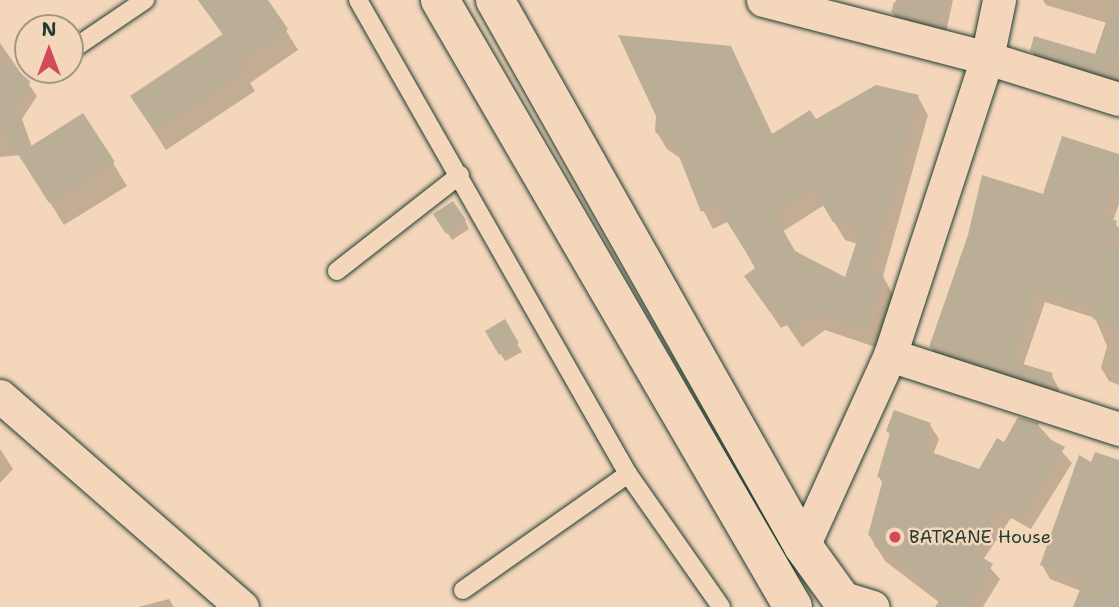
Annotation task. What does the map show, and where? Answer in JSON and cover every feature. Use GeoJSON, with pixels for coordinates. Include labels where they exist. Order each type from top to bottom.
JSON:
{"type":"FeatureCollection","features":[{"type":"Feature","properties":{"kind":"highway"},"geometry":{"type":"LineString","coordinates":[[440,0],[793,607]]}},
{"type":"Feature","properties":{"kind":"highway"},"geometry":{"type":"LineString","coordinates":[[495,0],[803,546],[854,604]]}},
{"type":"Feature","properties":{"kind":"street"},"geometry":{"type":"LineString","coordinates":[[763,0],[987,58],[1119,99]]}},
{"type":"Feature","properties":{"kind":"street"},"geometry":{"type":"LineString","coordinates":[[803,546],[890,355],[987,58],[999,0]]}},
{"type":"Feature","properties":{"kind":"street"},"geometry":{"type":"LineString","coordinates":[[890,355],[1119,429]]}},
{"type":"Feature","properties":{"kind":"street"},"geometry":{"type":"LineString","coordinates":[[0,396],[242,607]]}},
{"type":"Feature","properties":{"kind":"lane"},"geometry":{"type":"LineString","coordinates":[[84,41],[145,0]]}},
{"type":"Feature","properties":{"kind":"lane"},"geometry":{"type":"LineString","coordinates":[[358,0],[628,474],[721,607]]}},
{"type":"Feature","properties":{"kind":"lane"},"geometry":{"type":"LineString","coordinates":[[337,271],[460,175]]}},
{"type":"Feature","properties":{"kind":"lane"},"geometry":{"type":"LineString","coordinates":[[463,590],[628,474]]}},
{"type":"Feature","properties":{"kind":"building"},"geometry":{"type":"Polygon","coordinates":[[[198,0],[268,0],[288,29],[240,62],[245,71],[154,131],[130,96],[223,34],[198,0]]]}},
{"type":"Feature","properties":{"kind":"building"},"geometry":{"type":"Polygon","coordinates":[[[916,0],[944,0],[938,25],[891,13],[894,2],[915,6],[916,0]]]}},
{"type":"Feature","properties":{"kind":"building"},"geometry":{"type":"Polygon","coordinates":[[[1109,13],[1119,16],[1119,46],[1111,76],[1030,51],[1034,36],[1095,54],[1109,13]]]}},
{"type":"Feature","properties":{"kind":"building"},"geometry":{"type":"Polygon","coordinates":[[[618,35],[731,46],[772,134],[810,110],[816,119],[876,85],[919,95],[895,193],[867,275],[884,276],[865,331],[815,313],[791,330],[775,308],[770,312],[744,276],[755,268],[732,228],[716,205],[701,212],[675,146],[655,132],[656,116],[618,35]],[[813,189],[774,214],[795,251],[845,277],[860,231],[833,222],[813,189]]]}},
{"type":"Feature","properties":{"kind":"building"},"geometry":{"type":"Polygon","coordinates":[[[0,56],[14,68],[14,84],[29,84],[28,92],[15,104],[31,146],[83,113],[115,162],[49,203],[0,126],[0,56]]]}},
{"type":"Feature","properties":{"kind":"building"},"geometry":{"type":"Polygon","coordinates":[[[1062,136],[1119,154],[1119,171],[1103,216],[1117,221],[1109,245],[1119,249],[1119,326],[1093,319],[1096,308],[1037,289],[1013,361],[1053,373],[1049,386],[929,347],[968,235],[982,175],[1043,194],[1062,136]]]}},
{"type":"Feature","properties":{"kind":"building"},"geometry":{"type":"Polygon","coordinates":[[[453,201],[466,220],[446,234],[433,214],[453,201]]]}},
{"type":"Feature","properties":{"kind":"building"},"geometry":{"type":"Polygon","coordinates":[[[505,319],[519,343],[499,355],[485,331],[505,319]]]}},
{"type":"Feature","properties":{"kind":"building"},"geometry":{"type":"Polygon","coordinates":[[[894,410],[931,423],[922,449],[979,469],[997,438],[1004,442],[1018,417],[1039,423],[1036,432],[1065,447],[1022,516],[1003,504],[972,551],[993,564],[966,607],[935,607],[941,598],[923,585],[918,575],[874,546],[877,537],[868,535],[883,479],[877,477],[890,433],[886,431],[894,410]]]}},
{"type":"Feature","properties":{"kind":"building"},"geometry":{"type":"Polygon","coordinates":[[[1095,452],[1119,460],[1119,607],[1073,607],[1083,582],[1040,565],[1079,455],[1091,462],[1095,452]]]}},
{"type":"Feature","properties":{"kind":"place","name":"BATRANE House"},"geometry":{"type":"Point","coordinates":[895,537]}}]}
